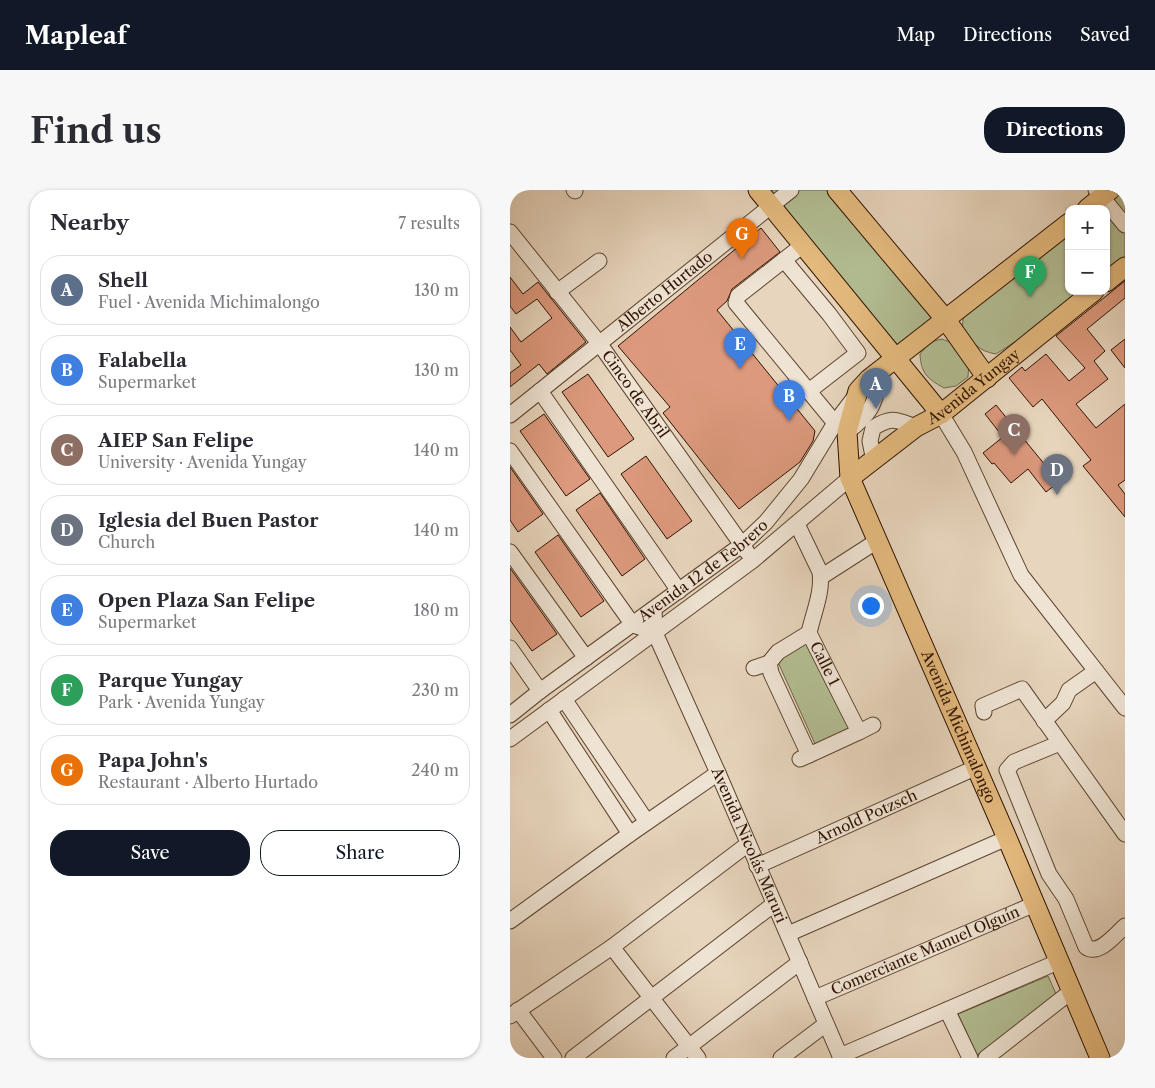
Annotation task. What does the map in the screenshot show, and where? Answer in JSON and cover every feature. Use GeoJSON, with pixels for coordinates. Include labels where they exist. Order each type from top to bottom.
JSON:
{"type":"FeatureCollection","features":[{"type":"Feature","properties":{"kind":"main road"},"geometry":{"type":"LineString","coordinates":[[758,190],[859,314],[889,364],[941,414]]}},
{"type":"Feature","properties":{"kind":"main road"},"geometry":{"type":"LineString","coordinates":[[837,190],[946,320],[987,378]]}},
{"type":"Feature","properties":{"kind":"main road"},"geometry":{"type":"LineString","coordinates":[[1091,205],[1103,192]]}},
{"type":"Feature","properties":{"kind":"main road"},"geometry":{"type":"LineString","coordinates":[[889,364],[1065,226]]}},
{"type":"Feature","properties":{"kind":"main road"},"geometry":{"type":"LineString","coordinates":[[1110,279],[1125,267]]}},
{"type":"Feature","properties":{"kind":"main road","name":"Avenida Yungay"},"geometry":{"type":"LineString","coordinates":[[850,478],[916,427],[941,414],[1089,295]]}},
{"type":"Feature","properties":{"kind":"main road","name":"Avenida Michimalongo"},"geometry":{"type":"LineString","coordinates":[[889,364],[869,379],[858,391],[841,428],[850,478],[1073,990],[1097,1057]]}},
{"type":"Feature","properties":{"kind":"street","name":"Alberto Hurtado"},"geometry":{"type":"LineString","coordinates":[[510,415],[791,190]]}},
{"type":"Feature","properties":{"kind":"street"},"geometry":{"type":"LineString","coordinates":[[1103,192],[1125,225]]}},
{"type":"Feature","properties":{"kind":"street","name":"Cinco de Abril"},"geometry":{"type":"LineString","coordinates":[[510,232],[599,343],[742,544],[752,561]]}},
{"type":"Feature","properties":{"kind":"street"},"geometry":{"type":"LineString","coordinates":[[803,244],[738,296],[736,303],[841,428]]}},
{"type":"Feature","properties":{"kind":"street"},"geometry":{"type":"LineString","coordinates":[[557,292],[599,260]]}},
{"type":"Feature","properties":{"kind":"street"},"geometry":{"type":"LineString","coordinates":[[784,260],[858,353],[809,391]]}},
{"type":"Feature","properties":{"kind":"street"},"geometry":{"type":"LineString","coordinates":[[844,334],[859,314]]}},
{"type":"Feature","properties":{"kind":"street","name":"Avenida 12 de Febrero"},"geometry":{"type":"LineString","coordinates":[[510,715],[540,691],[742,544],[766,522],[841,428],[863,420],[875,400],[889,364]]}},
{"type":"Feature","properties":{"kind":"street"},"geometry":{"type":"LineString","coordinates":[[540,391],[679,591]]}},
{"type":"Feature","properties":{"kind":"street"},"geometry":{"type":"LineString","coordinates":[[941,414],[964,452],[1021,575],[1125,708]]}},
{"type":"Feature","properties":{"kind":"street"},"geometry":{"type":"LineString","coordinates":[[874,461],[870,441],[873,428],[886,420],[898,421],[916,427]]}},
{"type":"Feature","properties":{"kind":"street"},"geometry":{"type":"LineString","coordinates":[[510,451],[633,625],[655,633]]}},
{"type":"Feature","properties":{"kind":"street","name":"Avenida 12 de Febrero"},"geometry":{"type":"LineString","coordinates":[[510,739],[752,561],[850,478]]}},
{"type":"Feature","properties":{"kind":"street"},"geometry":{"type":"LineString","coordinates":[[797,524],[821,577],[877,541]]}},
{"type":"Feature","properties":{"kind":"street"},"geometry":{"type":"LineString","coordinates":[[510,552],[586,658]]}},
{"type":"Feature","properties":{"kind":"street","name":"Calle 1"},"geometry":{"type":"LineString","coordinates":[[769,663],[771,673],[805,757],[866,728],[809,633],[821,577]]}},
{"type":"Feature","properties":{"kind":"street","name":"Avenida Nicolás Maruri"},"geometry":{"type":"LineString","coordinates":[[654,609],[655,633],[718,773],[840,1057]]}},
{"type":"Feature","properties":{"kind":"street"},"geometry":{"type":"LineString","coordinates":[[754,668],[769,663],[778,652],[809,633]]}},
{"type":"Feature","properties":{"kind":"street"},"geometry":{"type":"LineString","coordinates":[[510,648],[540,691]]}},
{"type":"Feature","properties":{"kind":"street"},"geometry":{"type":"LineString","coordinates":[[1044,721],[1063,703],[1070,690],[1096,671]]}},
{"type":"Feature","properties":{"kind":"street"},"geometry":{"type":"LineString","coordinates":[[984,712],[983,706],[1022,689],[1125,834]]}},
{"type":"Feature","properties":{"kind":"street"},"geometry":{"type":"LineString","coordinates":[[564,700],[647,822]]}},
{"type":"Feature","properties":{"kind":"street"},"geometry":{"type":"LineString","coordinates":[[549,710],[630,834]]}},
{"type":"Feature","properties":{"kind":"street"},"geometry":{"type":"LineString","coordinates":[[1060,743],[1014,762],[1007,770],[1012,785],[1049,874],[1066,900],[1086,947],[1091,950],[1098,949],[1125,926]]}},
{"type":"Feature","properties":{"kind":"street","name":"Arnold Potzsch"},"geometry":{"type":"LineString","coordinates":[[757,866],[977,767]]}},
{"type":"Feature","properties":{"kind":"street"},"geometry":{"type":"LineString","coordinates":[[510,921],[718,773]]}},
{"type":"Feature","properties":{"kind":"street"},"geometry":{"type":"LineString","coordinates":[[788,934],[1007,838]]}},
{"type":"Feature","properties":{"kind":"street"},"geometry":{"type":"LineString","coordinates":[[554,1058],[514,1013],[612,947],[748,844]]}},
{"type":"Feature","properties":{"kind":"street"},"geometry":{"type":"LineString","coordinates":[[573,1058],[774,904]]}},
{"type":"Feature","properties":{"kind":"street","name":"Comerciante Manuel Olguín"},"geometry":{"type":"LineString","coordinates":[[815,998],[1035,904]]}},
{"type":"Feature","properties":{"kind":"street"},"geometry":{"type":"LineString","coordinates":[[612,947],[693,1052]]}},
{"type":"Feature","properties":{"kind":"street"},"geometry":{"type":"LineString","coordinates":[[840,1057],[1060,961]]}},
{"type":"Feature","properties":{"kind":"street"},"geometry":{"type":"LineString","coordinates":[[674,1058],[693,1052],[800,962]]}},
{"type":"Feature","properties":{"kind":"street"},"geometry":{"type":"LineString","coordinates":[[986,1058],[1073,990]]}},
{"type":"Feature","properties":{"kind":"street"},"geometry":{"type":"LineString","coordinates":[[947,1010],[970,1058]]}},
{"type":"Feature","properties":{"kind":"street"},"geometry":{"type":"LineString","coordinates":[[781,1058],[826,1024]]}},
{"type":"Feature","properties":{"kind":"green space"},"geometry":{"type":"Polygon","coordinates":[[[768,190],[833,190],[937,316],[901,350],[768,190]]]}},
{"type":"Feature","properties":{"kind":"green space"},"geometry":{"type":"Polygon","coordinates":[[[1122,190],[1125,190],[1125,258],[1110,269],[1110,205],[1103,205],[1122,190]]]}},
{"type":"Feature","properties":{"kind":"green space"},"geometry":{"type":"Polygon","coordinates":[[[1065,234],[1065,295],[1076,295],[1024,336],[996,354],[984,351],[973,342],[962,328],[964,313],[1065,234]]]}},
{"type":"Feature","properties":{"kind":"green space"},"geometry":{"type":"Polygon","coordinates":[[[942,339],[959,346],[969,360],[968,377],[956,386],[944,388],[926,375],[920,354],[930,342],[942,339]]]}},
{"type":"Feature","properties":{"kind":"green space"},"geometry":{"type":"Polygon","coordinates":[[[806,640],[854,731],[816,746],[777,660],[806,640]]]}},
{"type":"Feature","properties":{"kind":"green space"},"geometry":{"type":"Polygon","coordinates":[[[1048,976],[1057,996],[977,1055],[958,1014],[1048,976]]]}},
{"type":"Feature","properties":{"kind":"building"},"geometry":{"type":"Polygon","coordinates":[[[761,228],[780,252],[732,289],[727,301],[717,310],[815,431],[813,441],[800,462],[739,509],[663,413],[670,407],[618,346],[761,228]]]}},
{"type":"Feature","properties":{"kind":"building"},"geometry":{"type":"Polygon","coordinates":[[[510,277],[523,294],[538,282],[586,342],[547,374],[539,364],[510,387],[510,373],[521,365],[510,350],[510,327],[521,342],[552,318],[537,299],[516,314],[510,306],[510,277]]]}},
{"type":"Feature","properties":{"kind":"building"},"geometry":{"type":"Polygon","coordinates":[[[1125,281],[1125,298],[1087,329],[1105,351],[1094,361],[1108,379],[1076,404],[1096,428],[1125,404],[1125,480],[1118,485],[1125,494],[1125,517],[1083,466],[1091,460],[1042,399],[1033,407],[1009,378],[1022,367],[1025,371],[1046,354],[1069,381],[1085,368],[1056,336],[1107,295],[1110,295],[1125,281]]]}},
{"type":"Feature","properties":{"kind":"building"},"geometry":{"type":"Polygon","coordinates":[[[1125,339],[1125,368],[1111,350],[1125,339]]]}},
{"type":"Feature","properties":{"kind":"building"},"geometry":{"type":"Polygon","coordinates":[[[588,374],[634,439],[608,457],[562,392],[588,374]]]}},
{"type":"Feature","properties":{"kind":"building"},"geometry":{"type":"Polygon","coordinates":[[[996,405],[1059,482],[1046,492],[1028,469],[1011,483],[983,453],[1003,437],[985,414],[996,405]]]}},
{"type":"Feature","properties":{"kind":"building"},"geometry":{"type":"Polygon","coordinates":[[[544,414],[590,479],[566,496],[520,431],[544,414]]]}},
{"type":"Feature","properties":{"kind":"building"},"geometry":{"type":"Polygon","coordinates":[[[646,456],[692,521],[667,539],[621,474],[646,456]]]}},
{"type":"Feature","properties":{"kind":"building"},"geometry":{"type":"Polygon","coordinates":[[[510,467],[543,514],[518,532],[510,520],[510,467]]]}},
{"type":"Feature","properties":{"kind":"building"},"geometry":{"type":"Polygon","coordinates":[[[600,493],[645,559],[622,576],[576,510],[600,493]]]}},
{"type":"Feature","properties":{"kind":"building"},"geometry":{"type":"Polygon","coordinates":[[[558,535],[604,601],[581,617],[535,552],[558,535]]]}},
{"type":"Feature","properties":{"kind":"building"},"geometry":{"type":"Polygon","coordinates":[[[510,568],[557,634],[532,651],[510,620],[510,568]]]}},
{"type":"Feature","properties":{"kind":"place","name":"Papa John's"},"geometry":{"type":"Point","coordinates":[742,259]}},
{"type":"Feature","properties":{"kind":"place","name":"Parque Yungay"},"geometry":{"type":"Point","coordinates":[1030,297]}},
{"type":"Feature","properties":{"kind":"place","name":"Open Plaza San Felipe"},"geometry":{"type":"Point","coordinates":[740,369]}},
{"type":"Feature","properties":{"kind":"place","name":"Shell"},"geometry":{"type":"Point","coordinates":[876,409]}},
{"type":"Feature","properties":{"kind":"place","name":"Falabella"},"geometry":{"type":"Point","coordinates":[789,421]}},
{"type":"Feature","properties":{"kind":"place","name":"AIEP San Felipe"},"geometry":{"type":"Point","coordinates":[1014,455]}},
{"type":"Feature","properties":{"kind":"place","name":"Iglesia del Buen Pastor"},"geometry":{"type":"Point","coordinates":[1057,495]}}]}
